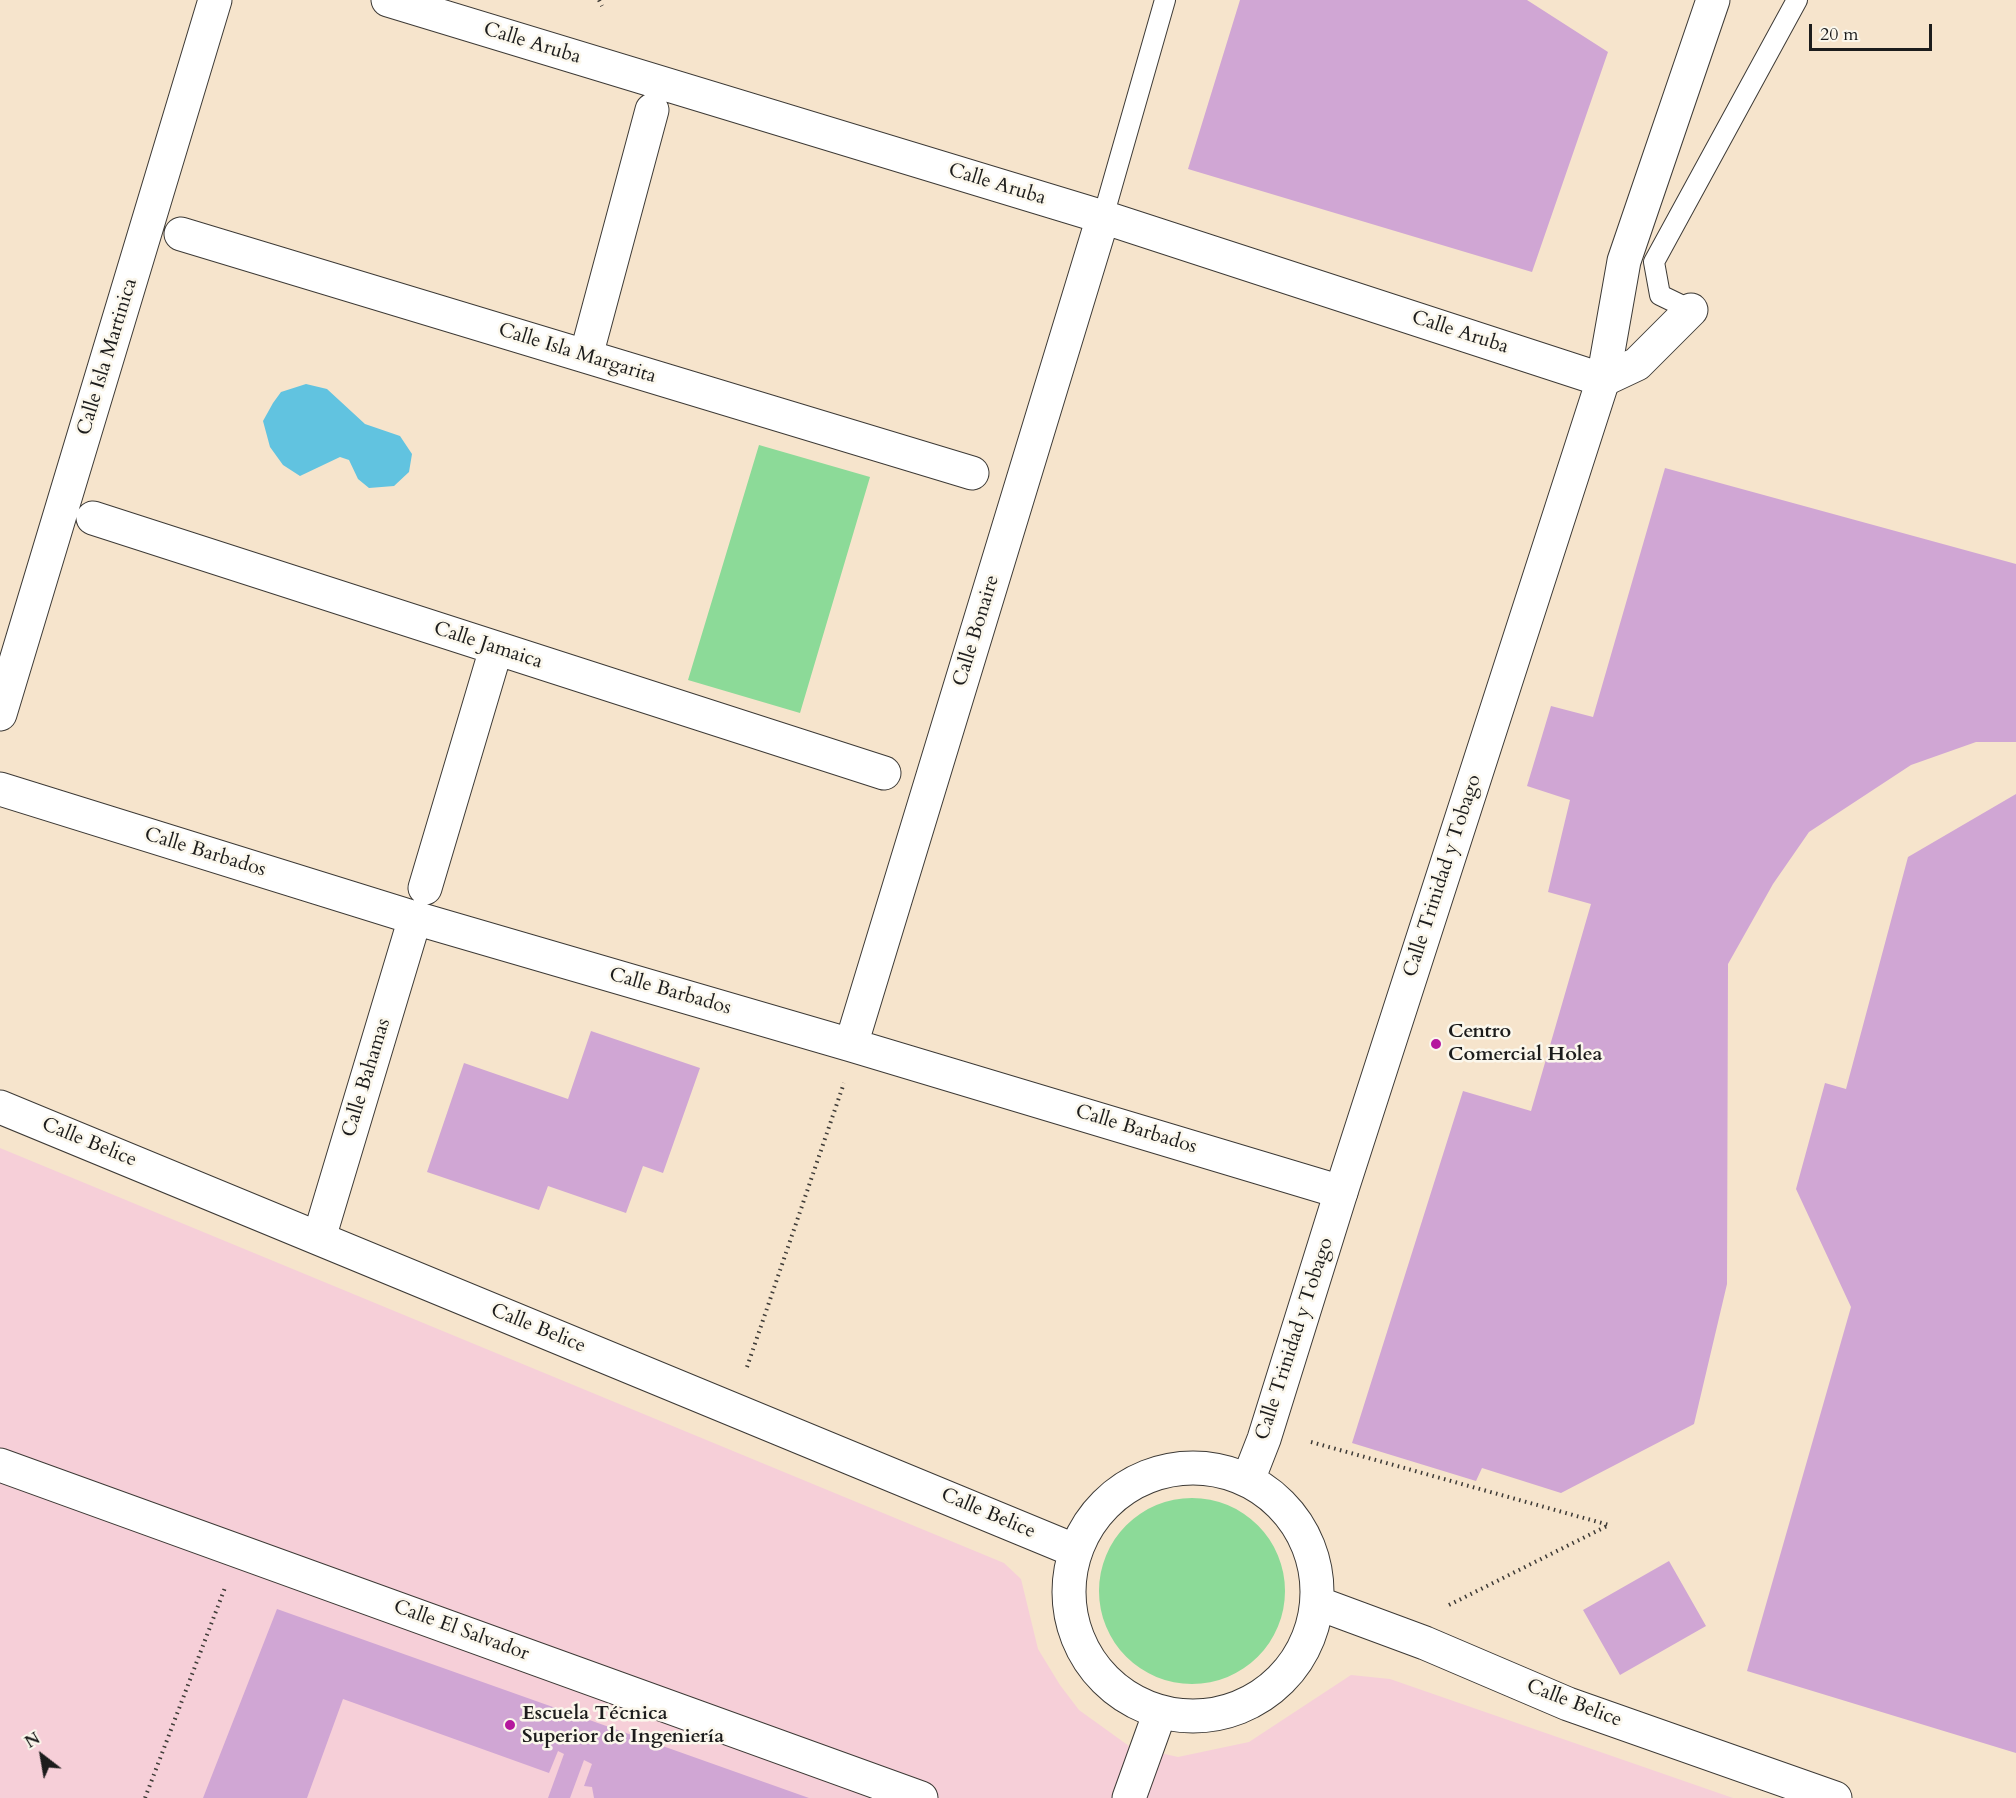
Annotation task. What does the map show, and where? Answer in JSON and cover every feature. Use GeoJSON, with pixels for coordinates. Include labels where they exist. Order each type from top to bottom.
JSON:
{"type":"FeatureCollection","features":[{"type":"Feature","properties":{"kind":"main road","name":"Calle Isla Martinica"},"geometry":{"type":"LineString","coordinates":[[0,714],[215,0]]}},
{"type":"Feature","properties":{"kind":"main road","name":"Calle Aruba"},"geometry":{"type":"LineString","coordinates":[[388,0],[1103,217],[1603,380]]}},
{"type":"Feature","properties":{"kind":"main road","name":"Calle Trinidad y Tobago"},"geometry":{"type":"LineString","coordinates":[[1248,1480],[1264,1439],[1341,1192],[1603,380],[1624,261],[1713,0]]}},
{"type":"Feature","properties":{"kind":"main road"},"geometry":{"type":"LineString","coordinates":[[586,356],[652,110]]}},
{"type":"Feature","properties":{"kind":"main road","name":"Calle Bonaire"},"geometry":{"type":"LineString","coordinates":[[851,1045],[1103,217]]}},
{"type":"Feature","properties":{"kind":"main road","name":"Calle Isla Margarita"},"geometry":{"type":"LineString","coordinates":[[181,234],[972,473]]}},
{"type":"Feature","properties":{"kind":"main road"},"geometry":{"type":"LineString","coordinates":[[1603,380],[1637,364],[1691,310]]}},
{"type":"Feature","properties":{"kind":"main road","name":"Calle Jamaica"},"geometry":{"type":"LineString","coordinates":[[93,518],[884,773]]}},
{"type":"Feature","properties":{"kind":"main road","name":"Calle Bahamas"},"geometry":{"type":"LineString","coordinates":[[319,1238],[496,649]]}},
{"type":"Feature","properties":{"kind":"main road","name":"Calle Barbados"},"geometry":{"type":"LineString","coordinates":[[0,789],[420,903],[851,1045],[1341,1192]]}},
{"type":"Feature","properties":{"kind":"main road","name":"Calle Belice"},"geometry":{"type":"LineString","coordinates":[[0,1107],[1076,1551]]}},
{"type":"Feature","properties":{"kind":"main road","name":"Calle El Salvador"},"geometry":{"type":"LineString","coordinates":[[0,1465],[921,1798]]}},
{"type":"Feature","properties":{"kind":"main road"},"geometry":{"type":"LineString","coordinates":[[1180,1468],[1203,1468],[1227,1472],[1248,1480],[1264,1489],[1279,1502],[1302,1531],[1315,1566],[1317,1603],[1315,1621],[1301,1654],[1278,1683],[1249,1704],[1214,1715],[1196,1716],[1160,1712],[1144,1706],[1115,1689],[1102,1678],[1083,1649],[1074,1626],[1069,1601],[1071,1567],[1076,1551],[1086,1530],[1100,1511],[1116,1495],[1136,1482],[1158,1473],[1180,1468]]}},
{"type":"Feature","properties":{"kind":"main road","name":"Calle Belice"},"geometry":{"type":"LineString","coordinates":[[1317,1603],[1425,1643],[1568,1704],[1835,1798]]}},
{"type":"Feature","properties":{"kind":"main road"},"geometry":{"type":"LineString","coordinates":[[1129,1798],[1160,1712]]}},
{"type":"Feature","properties":{"kind":"lane"},"geometry":{"type":"LineString","coordinates":[[1103,217],[1166,0]]}},
{"type":"Feature","properties":{"kind":"lane"},"geometry":{"type":"LineString","coordinates":[[1619,298],[1654,262],[1797,0]]}},
{"type":"Feature","properties":{"kind":"lane"},"geometry":{"type":"LineString","coordinates":[[1654,262],[1660,295],[1691,310]]}},
{"type":"Feature","properties":{"kind":"path"},"geometry":{"type":"LineString","coordinates":[[599,0],[602,6]]}},
{"type":"Feature","properties":{"kind":"path"},"geometry":{"type":"LineString","coordinates":[[747,1366],[846,1078]]}},
{"type":"Feature","properties":{"kind":"path"},"geometry":{"type":"LineString","coordinates":[[1311,1442],[1609,1525],[1449,1605]]}},
{"type":"Feature","properties":{"kind":"path"},"geometry":{"type":"LineString","coordinates":[[145,1798],[229,1576]]}},
{"type":"Feature","properties":{"kind":"shaded area"},"geometry":{"type":"Polygon","coordinates":[[[0,1148],[1004,1563],[1021,1579],[1038,1649],[1060,1685],[1079,1710],[1129,1746],[1178,1757],[1249,1742],[1351,1675],[1390,1679],[1733,1798],[0,1798],[0,1148]]]}},
{"type":"Feature","properties":{"kind":"green space"},"geometry":{"type":"Polygon","coordinates":[[[759,445],[870,477],[800,713],[688,680],[759,445]]]}},
{"type":"Feature","properties":{"kind":"green space"},"geometry":{"type":"Polygon","coordinates":[[[1192,1498],[1228,1505],[1244,1513],[1258,1525],[1270,1539],[1278,1555],[1285,1591],[1278,1627],[1270,1643],[1258,1657],[1244,1669],[1228,1677],[1192,1684],[1156,1677],[1140,1669],[1126,1657],[1114,1643],[1106,1627],[1099,1591],[1106,1555],[1114,1539],[1126,1525],[1140,1513],[1156,1505],[1192,1498]]]}},
{"type":"Feature","properties":{"kind":"water"},"geometry":{"type":"Polygon","coordinates":[[[306,384],[327,389],[365,424],[400,436],[412,454],[409,472],[394,486],[369,488],[358,479],[349,460],[340,457],[300,476],[283,465],[270,447],[263,421],[281,392],[306,384]]]}},
{"type":"Feature","properties":{"kind":"building"},"geometry":{"type":"Polygon","coordinates":[[[1240,0],[1527,0],[1608,52],[1532,272],[1188,169],[1240,0]]]}},
{"type":"Feature","properties":{"kind":"building"},"geometry":{"type":"Polygon","coordinates":[[[1665,468],[2016,564],[2016,742],[1976,742],[1911,765],[1809,832],[1773,884],[1728,964],[1727,1284],[1694,1424],[1561,1493],[1482,1468],[1476,1481],[1352,1443],[1463,1091],[1531,1111],[1591,904],[1548,892],[1570,800],[1527,786],[1551,706],[1593,717],[1665,468]]]}},
{"type":"Feature","properties":{"kind":"building"},"geometry":{"type":"Polygon","coordinates":[[[2016,794],[2016,1753],[1747,1671],[1851,1307],[1796,1189],[1825,1083],[1846,1089],[1908,857],[2016,794]]]}},
{"type":"Feature","properties":{"kind":"building"},"geometry":{"type":"Polygon","coordinates":[[[591,1031],[700,1068],[663,1173],[643,1166],[626,1213],[548,1186],[539,1210],[427,1172],[464,1063],[568,1099],[591,1031]]]}},
{"type":"Feature","properties":{"kind":"building"},"geometry":{"type":"Polygon","coordinates":[[[1669,1561],[1706,1626],[1620,1675],[1583,1610],[1669,1561]]]}},
{"type":"Feature","properties":{"kind":"building","name":"Escuela Técnica Superior de Ingeniería"},"geometry":{"type":"Polygon","coordinates":[[[277,1609],[809,1798],[594,1798],[592,1787],[584,1786],[592,1764],[584,1760],[570,1798],[548,1798],[564,1754],[558,1751],[549,1773],[343,1699],[307,1798],[203,1798],[277,1609]]]}},
{"type":"Feature","properties":{"kind":"place","name":"Centro Comercial Holea"},"geometry":{"type":"Point","coordinates":[1436,1044]}},
{"type":"Feature","properties":{"kind":"place","name":"Escuela Técnica Superior de Ingeniería"},"geometry":{"type":"Point","coordinates":[510,1725]}}]}
